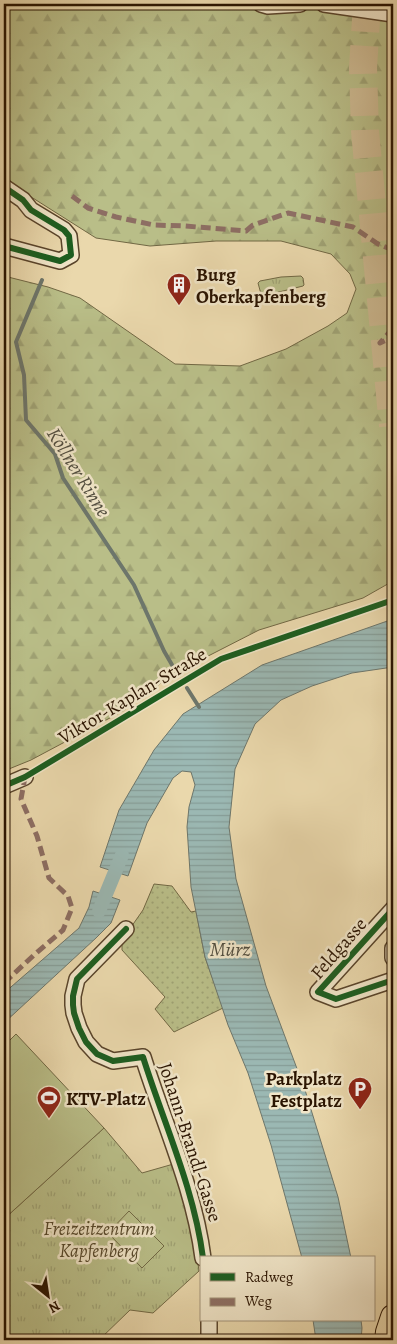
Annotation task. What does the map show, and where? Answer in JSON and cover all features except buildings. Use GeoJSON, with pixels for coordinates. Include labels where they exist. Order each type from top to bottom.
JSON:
{"type":"FeatureCollection","features":[{"type":"Feature","properties":{"kind":"main road"},"geometry":{"type":"LineString","coordinates":[[387,1340],[393,1317]]}},
{"type":"Feature","properties":{"kind":"street"},"geometry":{"type":"LineString","coordinates":[[261,4],[268,6],[300,4]]}},
{"type":"Feature","properties":{"kind":"street"},"geometry":{"type":"LineString","coordinates":[[324,4],[393,14]]}},
{"type":"Feature","properties":{"kind":"street"},"geometry":{"type":"LineString","coordinates":[[4,187],[23,200],[31,210],[64,230],[69,236],[70,255],[60,261],[4,246]]}},
{"type":"Feature","properties":{"kind":"street"},"geometry":{"type":"LineString","coordinates":[[4,786],[25,777]]}},
{"type":"Feature","properties":{"kind":"street","name":"Feldgasse"},"geometry":{"type":"LineString","coordinates":[[393,909],[318,992],[336,999],[393,980]]}},
{"type":"Feature","properties":{"kind":"street","name":"Johann-Brandl-Gasse"},"geometry":{"type":"LineString","coordinates":[[126,929],[77,979],[73,996],[74,1013],[86,1042],[97,1054],[113,1061],[143,1057],[185,1176],[203,1256]]}},
{"type":"Feature","properties":{"kind":"street"},"geometry":{"type":"LineString","coordinates":[[393,948],[393,958]]}},
{"type":"Feature","properties":{"kind":"street"},"geometry":{"type":"LineString","coordinates":[[209,1322],[209,1340]]}},
{"type":"Feature","properties":{"kind":"green space"},"geometry":{"type":"Polygon","coordinates":[[[4,4],[393,4],[393,581],[363,598],[259,630],[173,674],[123,711],[31,760],[4,771],[4,276],[48,287],[80,298],[175,364],[240,366],[286,349],[328,326],[347,313],[356,289],[350,274],[331,254],[281,241],[216,241],[150,246],[96,238],[17,188],[4,195],[4,4]]]}},
{"type":"Feature","properties":{"kind":"green space"},"geometry":{"type":"Polygon","coordinates":[[[301,276],[303,278],[303,286],[263,296],[261,294],[258,283],[260,281],[301,276]]]}},
{"type":"Feature","properties":{"kind":"green space"},"geometry":{"type":"Polygon","coordinates":[[[154,884],[172,886],[191,912],[196,911],[205,957],[223,1008],[174,1032],[155,1009],[165,997],[122,950],[122,940],[143,910],[154,884]]]}},
{"type":"Feature","properties":{"kind":"green space","name":"KTV-Platz"},"geometry":{"type":"Polygon","coordinates":[[[16,1034],[104,1128],[4,1219],[4,1046],[16,1034]]]}},
{"type":"Feature","properties":{"kind":"green space","name":"Freizeitzentrum Kapfenberg"},"geometry":{"type":"Polygon","coordinates":[[[104,1128],[142,1173],[177,1163],[194,1234],[199,1271],[153,1313],[130,1310],[99,1340],[4,1340],[4,1219],[104,1128]]]}},
{"type":"Feature","properties":{"kind":"green space"},"geometry":{"type":"Polygon","coordinates":[[[129,1211],[164,1246],[142,1268],[108,1233],[129,1211]]]}},
{"type":"Feature","properties":{"kind":"water"},"geometry":{"type":"Polygon","coordinates":[[[393,619],[393,667],[352,673],[312,686],[281,700],[255,724],[235,769],[229,827],[236,879],[266,986],[305,1090],[338,1197],[351,1256],[301,1256],[271,1145],[248,1073],[228,1025],[205,957],[191,887],[187,827],[189,807],[195,785],[191,772],[182,771],[173,778],[147,823],[128,876],[100,867],[119,810],[154,750],[183,714],[262,665],[393,619]]]}},
{"type":"Feature","properties":{"kind":"water"},"geometry":{"type":"Polygon","coordinates":[[[93,891],[120,900],[111,923],[4,1023],[4,993],[79,928],[89,907],[93,891]]]}},
{"type":"Feature","properties":{"kind":"water"},"geometry":{"type":"Polygon","coordinates":[[[313,1322],[361,1322],[361,1340],[316,1340],[313,1322]]]}},
{"type":"Feature","properties":{"kind":"waterway","name":"Köllner Rinne"},"geometry":{"type":"LineString","coordinates":[[42,280],[16,342],[24,375],[26,420],[55,454],[63,478],[134,585],[164,651],[175,670]]}},
{"type":"Feature","properties":{"kind":"waterway","name":"Köllner Rinne"},"geometry":{"type":"LineString","coordinates":[[187,688],[199,707]]}},
{"type":"Feature","properties":{"kind":"waterway","name":"Mürz"},"geometry":{"type":"LineString","coordinates":[[99,911],[122,855]]}},
{"type":"Feature","properties":{"kind":"tunnel"},"geometry":{"type":"LineString","coordinates":[[367,4],[363,68],[365,131],[393,426]]}},
{"type":"Feature","properties":{"kind":"marked path"},"geometry":{"type":"LineString","coordinates":[[72,196],[88,208],[116,217],[154,225],[246,231],[253,225],[288,213],[353,227],[378,244],[393,250]]}},
{"type":"Feature","properties":{"kind":"marked path"},"geometry":{"type":"LineString","coordinates":[[393,328],[380,343],[393,337]]}},
{"type":"Feature","properties":{"kind":"marked path"},"geometry":{"type":"LineString","coordinates":[[4,983],[63,930],[72,908],[68,896],[49,878],[37,836],[21,799],[25,777]]}},
{"type":"Feature","properties":{"kind":"cycle path"},"geometry":{"type":"LineString","coordinates":[[4,187],[23,200],[31,210],[64,230],[69,236],[71,255],[60,261],[4,246]]}},
{"type":"Feature","properties":{"kind":"cycle path","name":"Viktor-Kaplan-Straße"},"geometry":{"type":"LineString","coordinates":[[4,786],[25,777],[221,659],[393,600]]}},
{"type":"Feature","properties":{"kind":"cycle path"},"geometry":{"type":"LineString","coordinates":[[393,909],[318,992],[336,999],[393,980]]}},
{"type":"Feature","properties":{"kind":"cycle path"},"geometry":{"type":"LineString","coordinates":[[126,929],[77,979],[73,996],[74,1013],[86,1042],[97,1054],[113,1061],[143,1057],[186,1181],[199,1232],[203,1256]]}},
{"type":"Feature","properties":{"kind":"place","name":"Burg Oberkapfenberg"},"geometry":{"type":"Point","coordinates":[179,306]}},
{"type":"Feature","properties":{"kind":"place","name":"Parkplatz Festplatz"},"geometry":{"type":"Point","coordinates":[360,1110]}},
{"type":"Feature","properties":{"kind":"place","name":"KTV-Platz"},"geometry":{"type":"Point","coordinates":[49,1119]}}]}
